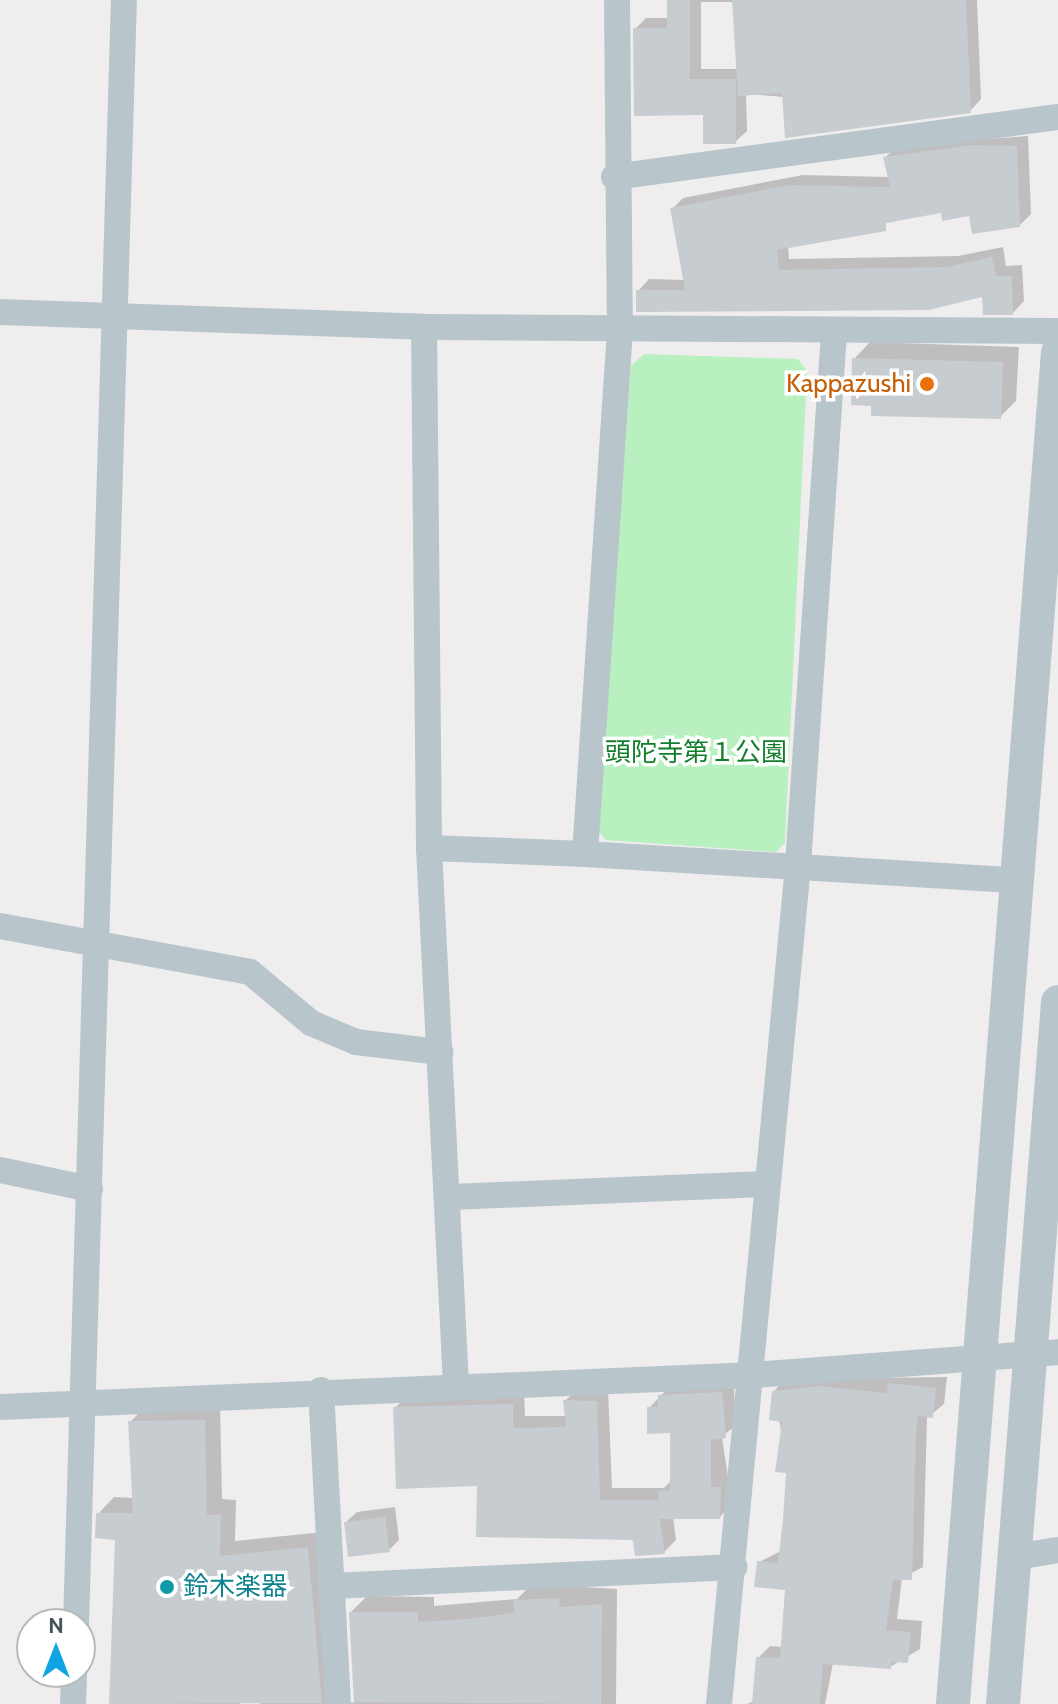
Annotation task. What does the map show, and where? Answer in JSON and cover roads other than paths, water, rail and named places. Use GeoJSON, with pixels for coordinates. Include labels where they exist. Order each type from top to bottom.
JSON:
{"type":"FeatureCollection","features":[{"type":"Feature","properties":{"kind":"street"},"geometry":{"type":"LineString","coordinates":[[76,1608],[124,0]]}},
{"type":"Feature","properties":{"kind":"street"},"geometry":{"type":"LineString","coordinates":[[585,854],[620,330],[614,177],[617,0]]}},
{"type":"Feature","properties":{"kind":"street"},"geometry":{"type":"LineString","coordinates":[[614,177],[1058,117]]}},
{"type":"Feature","properties":{"kind":"street"},"geometry":{"type":"LineString","coordinates":[[0,312],[116,321],[424,327],[834,333],[1058,331]]}},
{"type":"Feature","properties":{"kind":"street"},"geometry":{"type":"LineString","coordinates":[[424,327],[429,848],[440,1052],[452,1197],[456,1384]]}},
{"type":"Feature","properties":{"kind":"street"},"geometry":{"type":"LineString","coordinates":[[719,1704],[754,1375],[767,1184],[798,865],[834,333]]}},
{"type":"Feature","properties":{"kind":"street"},"geometry":{"type":"LineString","coordinates":[[953,1704],[1012,880],[1058,353]]}},
{"type":"Feature","properties":{"kind":"street"},"geometry":{"type":"LineString","coordinates":[[429,848],[798,865],[1012,880]]}},
{"type":"Feature","properties":{"kind":"street"},"geometry":{"type":"LineString","coordinates":[[0,926],[250,972],[311,1023],[356,1042],[440,1052]]}},
{"type":"Feature","properties":{"kind":"street"},"geometry":{"type":"LineString","coordinates":[[1003,1704],[1016,1557],[1044,1353],[1058,1002]]}},
{"type":"Feature","properties":{"kind":"street"},"geometry":{"type":"LineString","coordinates":[[0,1170],[90,1189]]}},
{"type":"Feature","properties":{"kind":"street"},"geometry":{"type":"LineString","coordinates":[[452,1197],[767,1184]]}},
{"type":"Feature","properties":{"kind":"street"},"geometry":{"type":"LineString","coordinates":[[0,1407],[456,1384],[754,1375],[1044,1353]]}},
{"type":"Feature","properties":{"kind":"street"},"geometry":{"type":"LineString","coordinates":[[321,1390],[338,1704]]}},
{"type":"Feature","properties":{"kind":"street"},"geometry":{"type":"LineString","coordinates":[[1016,1557],[1058,1550]]}},
{"type":"Feature","properties":{"kind":"street"},"geometry":{"type":"LineString","coordinates":[[332,1586],[735,1567]]}},
{"type":"Feature","properties":{"kind":"place","name":"Kappazushi"},"geometry":{"type":"Point","coordinates":[927,384]}},
{"type":"Feature","properties":{"kind":"place","name":"鈴木楽器"},"geometry":{"type":"Point","coordinates":[167,1587]}},
{"type":"Feature","properties":{"kind":"park label","name":"頭陀寺第１公園"},"geometry":{"type":"Point","coordinates":[696,753]}}]}
